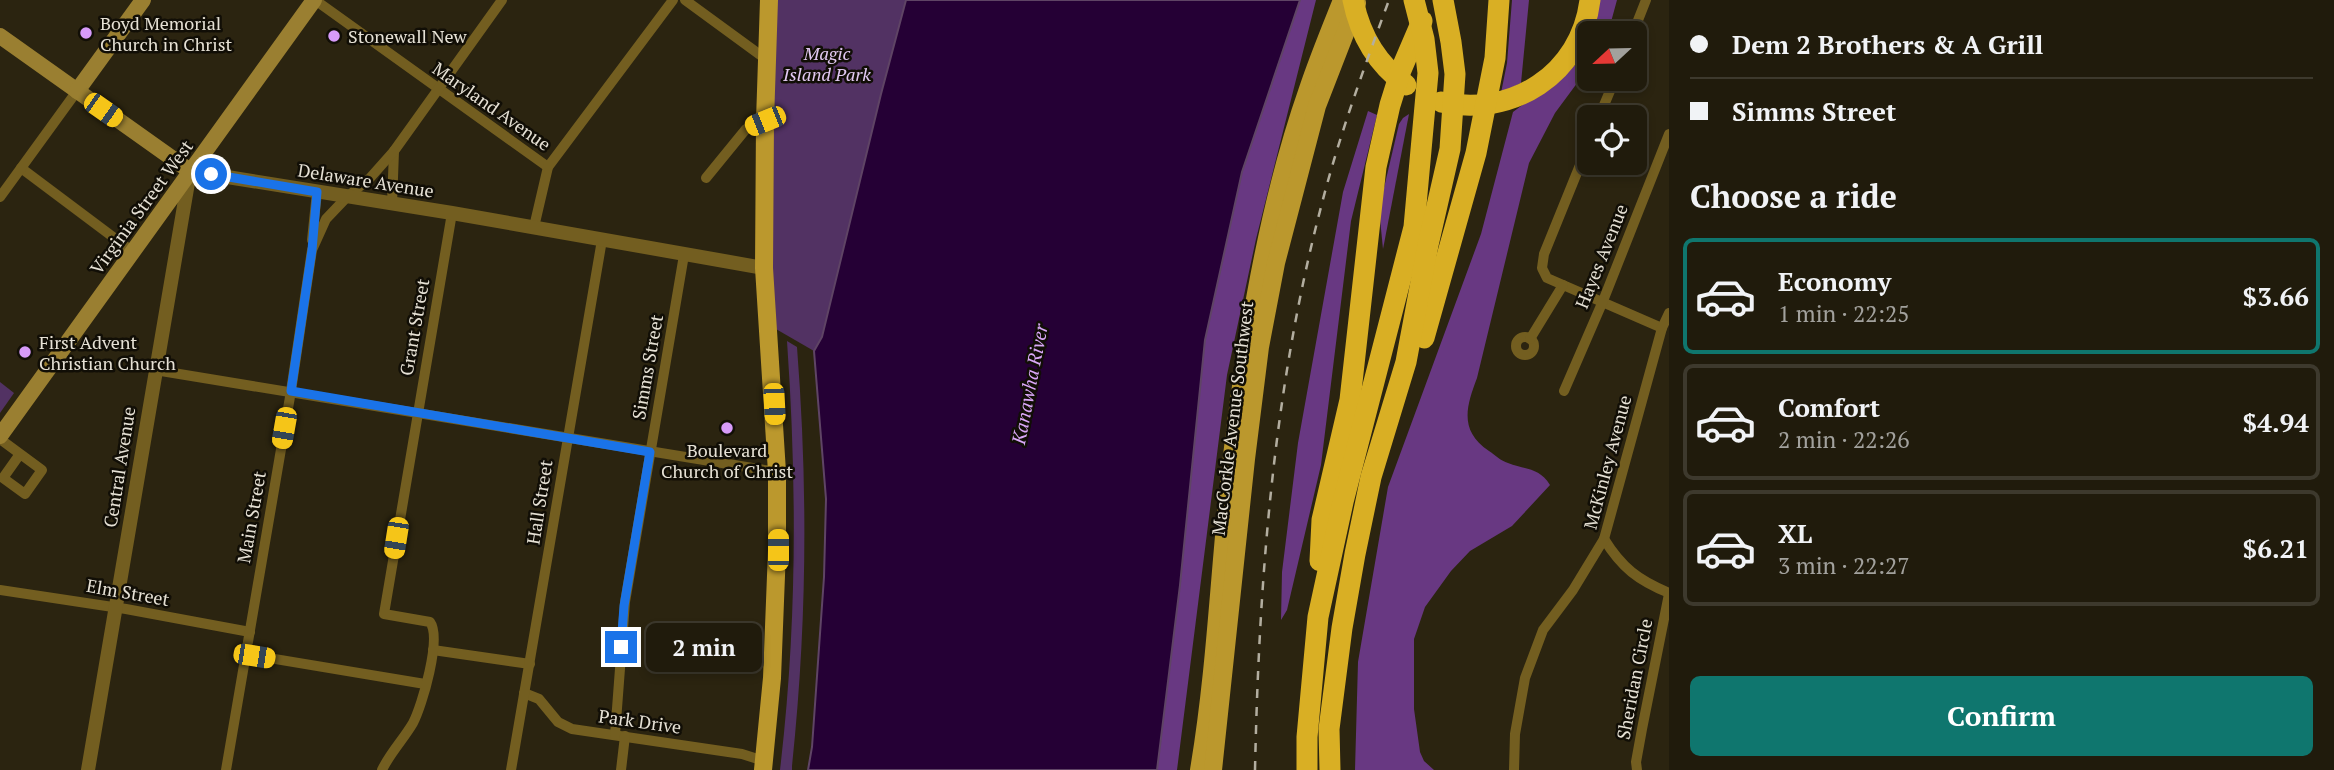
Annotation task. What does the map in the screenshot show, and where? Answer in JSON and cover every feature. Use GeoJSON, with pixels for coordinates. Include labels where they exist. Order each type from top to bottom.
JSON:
{"type":"FeatureCollection","features":[{"type":"Feature","properties":{"kind":"highway"},"geometry":{"type":"LineString","coordinates":[[1355,0],[1356,14],[1365,38],[1392,75],[1412,89],[1443,103],[1474,107],[1513,99],[1533,89],[1553,73],[1583,30],[1590,0]]}},
{"type":"Feature","properties":{"kind":"highway"},"geometry":{"type":"LineString","coordinates":[[1318,617],[1343,502],[1414,227],[1428,73],[1415,0]]}},
{"type":"Feature","properties":{"kind":"highway"},"geometry":{"type":"LineString","coordinates":[[1307,770],[1322,520],[1350,400],[1376,167],[1401,70],[1430,0]]}},
{"type":"Feature","properties":{"kind":"highway"},"geometry":{"type":"LineString","coordinates":[[1330,770],[1329,729],[1342,628],[1371,477],[1406,362],[1428,245],[1450,149],[1455,74],[1443,0]]}},
{"type":"Feature","properties":{"kind":"highway"},"geometry":{"type":"LineString","coordinates":[[1371,477],[1413,379],[1476,153],[1495,58],[1499,0]]}},
{"type":"Feature","properties":{"kind":"main road"},"geometry":{"type":"LineString","coordinates":[[77,91],[143,0]]}},
{"type":"Feature","properties":{"kind":"main road","name":"Virginia Street West"},"geometry":{"type":"LineString","coordinates":[[0,438],[314,0]]}},
{"type":"Feature","properties":{"kind":"main road"},"geometry":{"type":"LineString","coordinates":[[763,765],[776,616],[777,472],[764,268],[769,0]]}},
{"type":"Feature","properties":{"kind":"main road","name":"MacCorkle Avenue Southwest"},"geometry":{"type":"LineString","coordinates":[[1199,770],[1214,648],[1234,435],[1257,284],[1285,165],[1307,91],[1342,0]]}},
{"type":"Feature","properties":{"kind":"main road","name":"MacCorkle Avenue Southwest"},"geometry":{"type":"LineString","coordinates":[[1213,770],[1259,347],[1276,263],[1317,106],[1355,0]]}},
{"type":"Feature","properties":{"kind":"main road","name":"Delaware Avenue"},"geometry":{"type":"LineString","coordinates":[[0,36],[190,171]]}},
{"type":"Feature","properties":{"kind":"street","name":"Maryland Avenue"},"geometry":{"type":"LineString","coordinates":[[314,0],[548,167]]}},
{"type":"Feature","properties":{"kind":"street","name":"Main Street"},"geometry":{"type":"LineString","coordinates":[[226,770],[291,391],[312,250],[327,219],[394,151],[502,0]]}},
{"type":"Feature","properties":{"kind":"street"},"geometry":{"type":"LineString","coordinates":[[534,227],[548,167],[673,0]]}},
{"type":"Feature","properties":{"kind":"street"},"geometry":{"type":"LineString","coordinates":[[685,0],[766,60]]}},
{"type":"Feature","properties":{"kind":"street"},"geometry":{"type":"LineString","coordinates":[[1638,21],[1646,0]]}},
{"type":"Feature","properties":{"kind":"street"},"geometry":{"type":"LineString","coordinates":[[0,197],[77,91]]}},
{"type":"Feature","properties":{"kind":"street"},"geometry":{"type":"LineString","coordinates":[[706,178],[746,129],[765,121]]}},
{"type":"Feature","properties":{"kind":"street","name":"Hayes Avenue"},"geometry":{"type":"LineString","coordinates":[[1564,391],[1669,134]]}},
{"type":"Feature","properties":{"kind":"street"},"geometry":{"type":"LineString","coordinates":[[392,204],[394,151]]}},
{"type":"Feature","properties":{"kind":"street"},"geometry":{"type":"LineString","coordinates":[[21,168],[133,252]]}},
{"type":"Feature","properties":{"kind":"street","name":"Delaware Avenue"},"geometry":{"type":"LineString","coordinates":[[190,171],[453,213],[764,268]]}},
{"type":"Feature","properties":{"kind":"street","name":"Central Avenue"},"geometry":{"type":"LineString","coordinates":[[88,770],[190,171]]}},
{"type":"Feature","properties":{"kind":"street"},"geometry":{"type":"LineString","coordinates":[[1577,173],[1544,254],[1542,268],[1547,278],[1662,328]]}},
{"type":"Feature","properties":{"kind":"street"},"geometry":{"type":"LineString","coordinates":[[312,250],[317,192]]}},
{"type":"Feature","properties":{"kind":"street","name":"Grant Street"},"geometry":{"type":"LineString","coordinates":[[382,770],[417,714],[433,650],[434,627],[430,622],[384,614],[453,213]]}},
{"type":"Feature","properties":{"kind":"street","name":"Hall Street"},"geometry":{"type":"LineString","coordinates":[[511,770],[601,240]]}},
{"type":"Feature","properties":{"kind":"street","name":"Simms Street"},"geometry":{"type":"LineString","coordinates":[[621,770],[624,606],[684,255]]}},
{"type":"Feature","properties":{"kind":"street"},"geometry":{"type":"LineString","coordinates":[[1530,339],[1563,285]]}},
{"type":"Feature","properties":{"kind":"street","name":"McKinley Avenue"},"geometry":{"type":"LineString","coordinates":[[1514,770],[1515,734],[1525,678],[1543,630],[1573,590],[1604,539],[1662,328],[1669,313]]}},
{"type":"Feature","properties":{"kind":"street"},"geometry":{"type":"LineString","coordinates":[[155,370],[777,472]]}},
{"type":"Feature","properties":{"kind":"street"},"geometry":{"type":"LineString","coordinates":[[0,438],[20,454]]}},
{"type":"Feature","properties":{"kind":"street"},"geometry":{"type":"LineString","coordinates":[[1604,539],[1617,560],[1646,583],[1669,593]]}},
{"type":"Feature","properties":{"kind":"street","name":"Elm Street"},"geometry":{"type":"LineString","coordinates":[[0,590],[115,607],[250,632]]}},
{"type":"Feature","properties":{"kind":"street","name":"Sheridan Circle"},"geometry":{"type":"LineString","coordinates":[[1637,770],[1636,762],[1669,593]]}},
{"type":"Feature","properties":{"kind":"street"},"geometry":{"type":"LineString","coordinates":[[433,650],[530,664]]}},
{"type":"Feature","properties":{"kind":"street"},"geometry":{"type":"LineString","coordinates":[[245,654],[425,684]]}},
{"type":"Feature","properties":{"kind":"street","name":"Park Drive"},"geometry":{"type":"LineString","coordinates":[[524,692],[540,699],[551,715],[565,727],[742,754],[763,765]]}},
{"type":"Feature","properties":{"kind":"green space","name":"Magic Island Park"},"geometry":{"type":"Polygon","coordinates":[[[769,0],[906,0],[822,337],[814,351],[769,325],[769,0]]]}},
{"type":"Feature","properties":{"kind":"green space"},"geometry":{"type":"Polygon","coordinates":[[[787,341],[797,347],[803,452],[804,557],[801,661],[792,770],[780,770],[790,663],[794,556],[793,449],[787,341]]]}},
{"type":"Feature","properties":{"kind":"green space"},"geometry":{"type":"Polygon","coordinates":[[[0,382],[14,393],[0,413],[0,382]]]}},
{"type":"Feature","properties":{"kind":"shaded area"},"geometry":{"type":"Polygon","coordinates":[[[1300,0],[1316,0],[1256,239],[1227,375],[1177,770],[1157,770],[1180,585],[1205,340],[1242,172],[1300,0]]]}},
{"type":"Feature","properties":{"kind":"shaded area"},"geometry":{"type":"Polygon","coordinates":[[[1512,0],[1529,0],[1521,83],[1501,93],[1507,63],[1512,0]]]}},
{"type":"Feature","properties":{"kind":"shaded area"},"geometry":{"type":"Polygon","coordinates":[[[1597,0],[1617,0],[1611,21],[1591,21],[1597,0]]]}},
{"type":"Feature","properties":{"kind":"shaded area"},"geometry":{"type":"Polygon","coordinates":[[[1577,64],[1577,83],[1555,113],[1529,163],[1468,409],[1469,427],[1479,443],[1503,461],[1536,472],[1550,485],[1512,526],[1470,551],[1451,571],[1425,607],[1414,639],[1414,709],[1420,752],[1424,761],[1434,770],[1355,770],[1358,662],[1388,487],[1481,234],[1513,112],[1577,64]]]}},
{"type":"Feature","properties":{"kind":"shaded area"},"geometry":{"type":"Polygon","coordinates":[[[1368,111],[1377,115],[1351,221],[1321,465],[1287,610],[1281,620],[1282,572],[1298,443],[1343,192],[1368,111]]]}},
{"type":"Feature","properties":{"kind":"shaded area"},"geometry":{"type":"Polygon","coordinates":[[[1409,114],[1383,249],[1379,209],[1399,124],[1409,114]]]}},
{"type":"Feature","properties":{"kind":"water","name":"Kanawha River"},"geometry":{"type":"Polygon","coordinates":[[[906,0],[1300,0],[1242,172],[1205,340],[1180,585],[1157,770],[808,770],[824,577],[826,499],[814,351],[822,337],[906,0]]]}},
{"type":"Feature","properties":{"kind":"railway"},"geometry":{"type":"LineString","coordinates":[[1255,770],[1265,557],[1280,416],[1291,346],[1328,181],[1352,102],[1389,0]]}},
{"type":"Feature","properties":{"kind":"place","name":"Boyd Memorial Church in Christ"},"geometry":{"type":"Point","coordinates":[86,33]}},
{"type":"Feature","properties":{"kind":"place","name":"Stonewall New"},"geometry":{"type":"Point","coordinates":[334,36]}},
{"type":"Feature","properties":{"kind":"place","name":"First Advent Christian Church"},"geometry":{"type":"Point","coordinates":[25,352]}},
{"type":"Feature","properties":{"kind":"place","name":"Boulevard Church of Christ"},"geometry":{"type":"Point","coordinates":[727,428]}},
{"type":"Feature","properties":{"kind":"route"},"geometry":{"type":"LineString","coordinates":[[211,174],[317,192],[312,250],[291,391],[650,452],[624,606],[621,647]]}}]}
